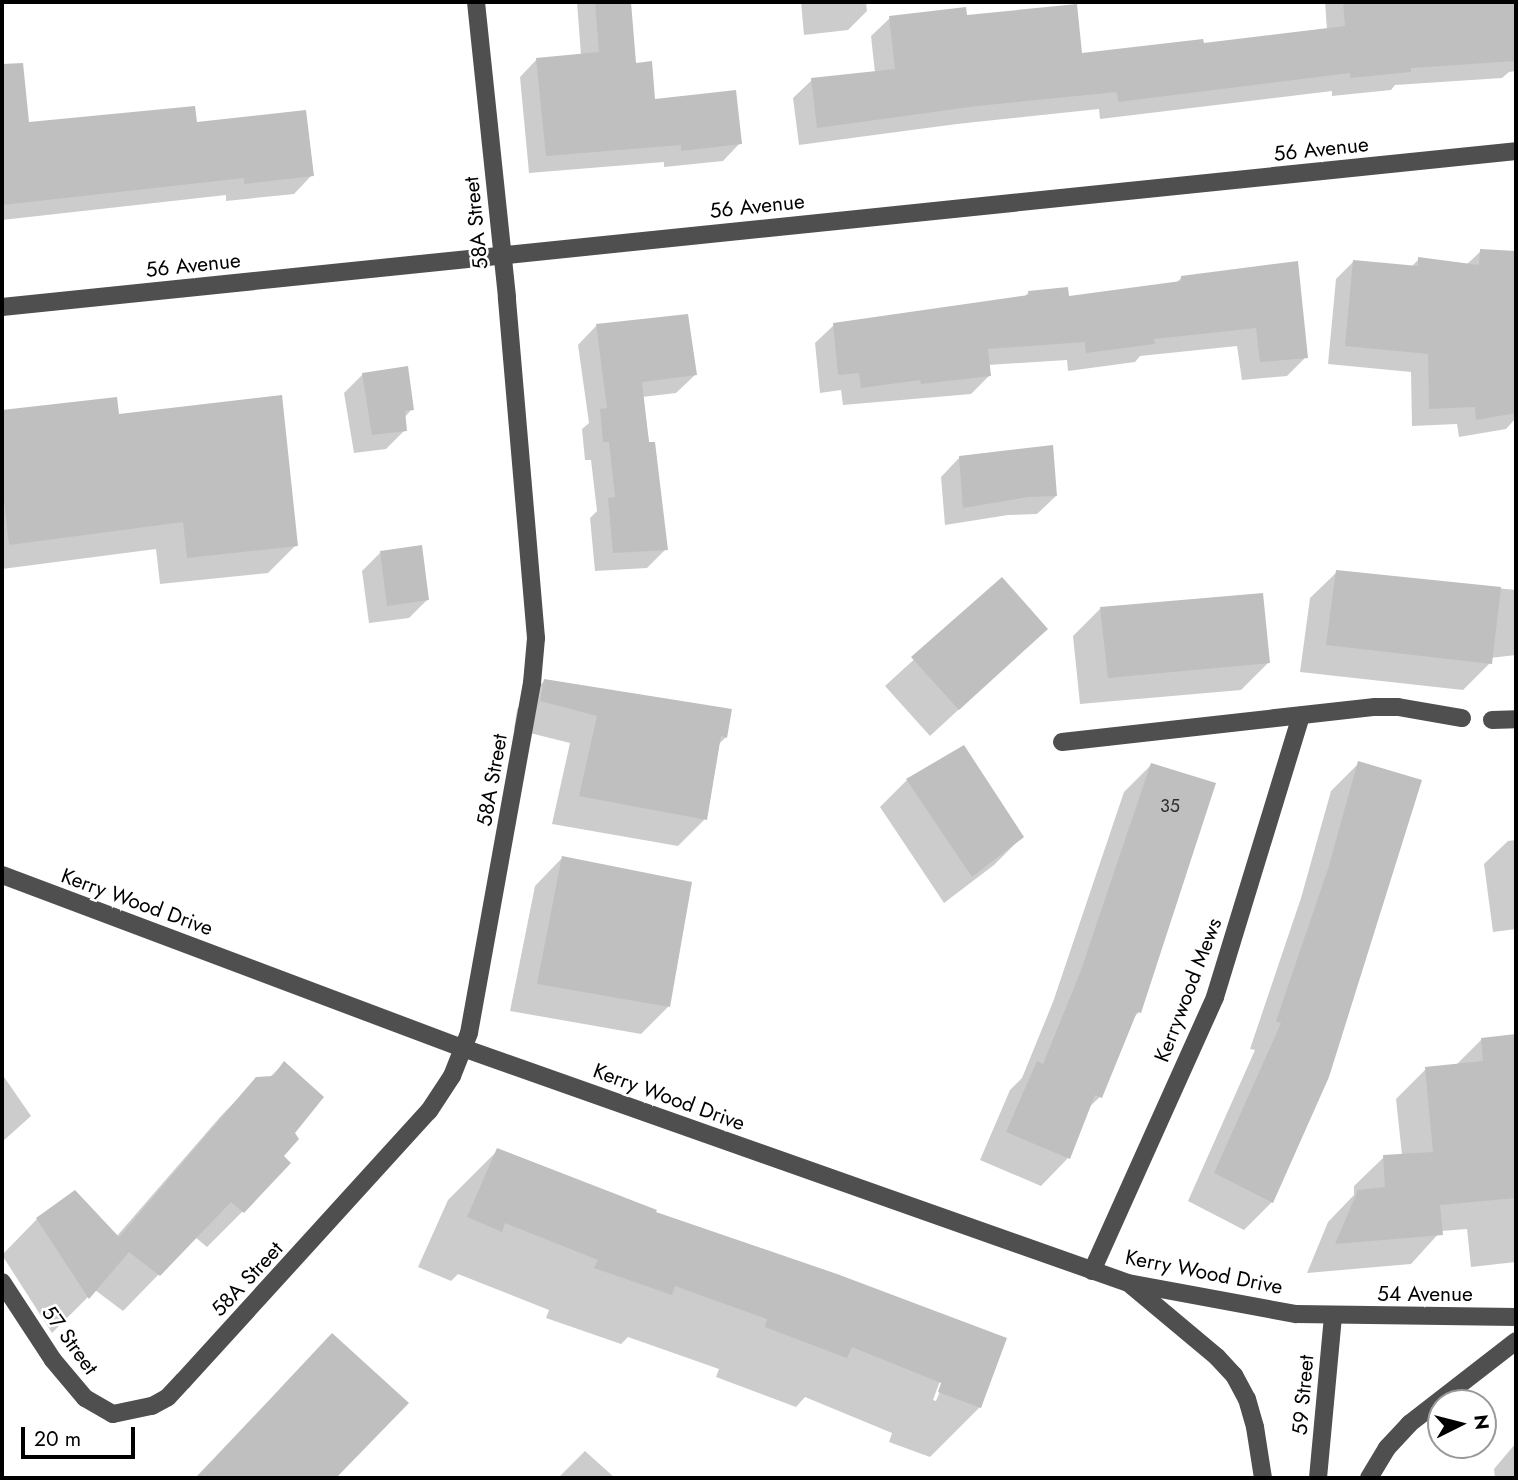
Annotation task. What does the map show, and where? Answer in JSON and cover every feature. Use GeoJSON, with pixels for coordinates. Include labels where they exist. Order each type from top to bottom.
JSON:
{"type":"FeatureCollection","features":[{"type":"Feature","properties":{"kind":"street","name":"58A Street"},"geometry":{"type":"LineString","coordinates":[[113,1414],[152,1406],[168,1397],[429,1111],[452,1076],[463,1048],[478,990],[532,683],[536,638],[503,255],[476,2]]}},
{"type":"Feature","properties":{"kind":"street","name":"56 Avenue"},"geometry":{"type":"LineString","coordinates":[[2,307],[1516,152]]}},
{"type":"Feature","properties":{"kind":"street"},"geometry":{"type":"LineString","coordinates":[[1062,742],[1398,707],[1462,718]]}},
{"type":"Feature","properties":{"kind":"street","name":"Kerrywood Mews"},"geometry":{"type":"LineString","coordinates":[[1093,1271],[1215,996],[1301,716]]}},
{"type":"Feature","properties":{"kind":"street"},"geometry":{"type":"LineString","coordinates":[[1492,720],[1516,719]]}},
{"type":"Feature","properties":{"kind":"street","name":"Kerry Wood Drive"},"geometry":{"type":"LineString","coordinates":[[2,875],[463,1048],[1128,1283],[1268,1310],[1334,1316]]}},
{"type":"Feature","properties":{"kind":"street","name":"57 Street"},"geometry":{"type":"LineString","coordinates":[[2,1282],[69,1382],[85,1398],[113,1414]]}},
{"type":"Feature","properties":{"kind":"street"},"geometry":{"type":"LineString","coordinates":[[1128,1283],[1217,1357],[1234,1375],[1247,1399],[1263,1478]]}},
{"type":"Feature","properties":{"kind":"street","name":"54 Avenue"},"geometry":{"type":"LineString","coordinates":[[1334,1316],[1516,1317]]}},
{"type":"Feature","properties":{"kind":"street","name":"59 Street"},"geometry":{"type":"LineString","coordinates":[[1318,1478],[1334,1316]]}},
{"type":"Feature","properties":{"kind":"street"},"geometry":{"type":"LineString","coordinates":[[1369,1478],[1387,1448],[1409,1424],[1516,1341]]}},
{"type":"Feature","properties":{"kind":"building"},"geometry":{"type":"Polygon","coordinates":[[[595,2],[631,2],[636,63],[652,61],[655,99],[736,90],[742,144],[681,151],[681,145],[546,156],[536,58],[599,52],[595,2]]]}},
{"type":"Feature","properties":{"kind":"building"},"geometry":{"type":"Polygon","coordinates":[[[1343,2],[1516,2],[1516,61],[1411,68],[1411,72],[1350,78],[1350,73],[1118,102],[1117,92],[977,106],[817,128],[811,78],[895,69],[889,16],[966,7],[967,15],[1077,4],[1082,53],[1203,39],[1204,43],[1345,26],[1343,2]]]}},
{"type":"Feature","properties":{"kind":"building"},"geometry":{"type":"Polygon","coordinates":[[[23,63],[29,122],[195,106],[197,122],[306,110],[314,176],[244,184],[244,178],[2,205],[2,64],[23,63]]]}},
{"type":"Feature","properties":{"kind":"building"},"geometry":{"type":"Polygon","coordinates":[[[1480,249],[1516,251],[1516,413],[1476,420],[1475,407],[1429,409],[1428,354],[1345,346],[1353,260],[1418,266],[1418,257],[1479,265],[1480,249]]]}},
{"type":"Feature","properties":{"kind":"building"},"geometry":{"type":"Polygon","coordinates":[[[1298,261],[1308,358],[1260,362],[1256,328],[1154,339],[1155,344],[1086,353],[1085,342],[988,349],[991,376],[921,384],[920,380],[861,388],[859,373],[838,375],[833,323],[1029,295],[1028,291],[1068,287],[1069,296],[1181,281],[1181,276],[1298,261]]]}},
{"type":"Feature","properties":{"kind":"building"},"geometry":{"type":"Polygon","coordinates":[[[688,314],[697,375],[642,382],[649,442],[655,442],[668,550],[613,553],[608,498],[615,497],[609,442],[603,442],[600,409],[607,408],[596,324],[688,314]]]}},
{"type":"Feature","properties":{"kind":"building"},"geometry":{"type":"Polygon","coordinates":[[[408,366],[414,410],[405,411],[407,431],[372,435],[362,373],[408,366]]]}},
{"type":"Feature","properties":{"kind":"building"},"geometry":{"type":"Polygon","coordinates":[[[282,395],[298,546],[187,558],[183,522],[9,545],[2,482],[2,410],[117,397],[119,414],[282,395]]]}},
{"type":"Feature","properties":{"kind":"building"},"geometry":{"type":"Polygon","coordinates":[[[1053,445],[1057,496],[1028,497],[963,508],[959,456],[1053,445]]]}},
{"type":"Feature","properties":{"kind":"building"},"geometry":{"type":"Polygon","coordinates":[[[422,545],[429,600],[387,606],[380,551],[422,545]]]}},
{"type":"Feature","properties":{"kind":"building"},"geometry":{"type":"Polygon","coordinates":[[[1336,570],[1501,587],[1492,664],[1326,645],[1336,570]]]}},
{"type":"Feature","properties":{"kind":"building"},"geometry":{"type":"Polygon","coordinates":[[[1002,577],[1048,629],[959,710],[911,657],[1002,577]]]}},
{"type":"Feature","properties":{"kind":"building"},"geometry":{"type":"Polygon","coordinates":[[[1263,593],[1270,663],[1108,678],[1100,607],[1263,593]]]}},
{"type":"Feature","properties":{"kind":"building"},"geometry":{"type":"Polygon","coordinates":[[[544,679],[732,709],[727,738],[721,736],[707,820],[579,796],[597,716],[540,701],[544,679]]]}},
{"type":"Feature","properties":{"kind":"building"},"geometry":{"type":"Polygon","coordinates":[[[964,745],[1024,837],[972,877],[906,779],[964,745]]]}},
{"type":"Feature","properties":{"kind":"building"},"geometry":{"type":"Polygon","coordinates":[[[1358,761],[1422,780],[1329,1077],[1273,1203],[1214,1173],[1281,1023],[1276,1021],[1328,869],[1358,761]]]}},
{"type":"Feature","properties":{"kind":"building"},"geometry":{"type":"Polygon","coordinates":[[[1151,763],[1216,783],[1141,1013],[1137,1012],[1102,1098],[1095,1095],[1070,1159],[1006,1132],[1037,1061],[1043,1064],[1080,973],[1151,763]]]}},
{"type":"Feature","properties":{"kind":"building"},"geometry":{"type":"Polygon","coordinates":[[[562,856],[692,882],[670,1007],[537,984],[562,856]]]}},
{"type":"Feature","properties":{"kind":"building"},"geometry":{"type":"Polygon","coordinates":[[[1516,1034],[1516,1198],[1440,1205],[1443,1235],[1335,1244],[1358,1190],[1385,1187],[1383,1155],[1433,1152],[1425,1067],[1483,1061],[1481,1038],[1516,1034]]]}},
{"type":"Feature","properties":{"kind":"building"},"geometry":{"type":"Polygon","coordinates":[[[284,1061],[324,1097],[295,1133],[299,1139],[284,1156],[291,1163],[244,1213],[231,1202],[160,1276],[129,1252],[89,1299],[36,1218],[75,1190],[119,1237],[256,1077],[273,1076],[284,1061]]]}},
{"type":"Feature","properties":{"kind":"building"},"geometry":{"type":"Polygon","coordinates":[[[497,1148],[657,1210],[656,1212],[837,1274],[1007,1338],[981,1408],[938,1392],[941,1383],[852,1347],[847,1358],[765,1327],[767,1319],[675,1286],[672,1295],[594,1268],[598,1260],[505,1223],[502,1232],[467,1217],[497,1148]]]}},
{"type":"Feature","properties":{"kind":"building"},"geometry":{"type":"Polygon","coordinates":[[[332,1333],[409,1403],[336,1478],[196,1478],[332,1333]]]}}]}
